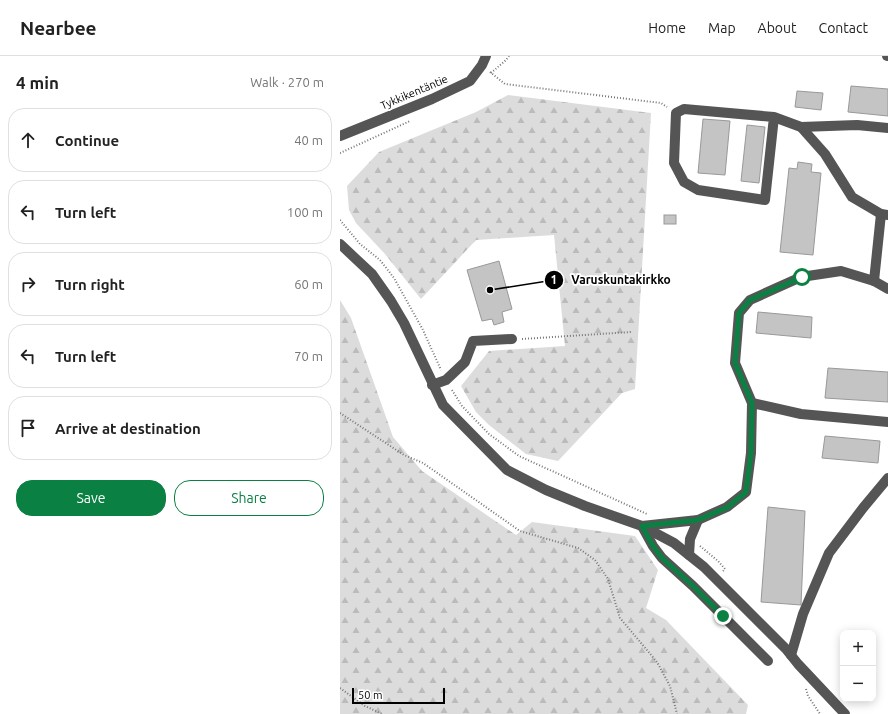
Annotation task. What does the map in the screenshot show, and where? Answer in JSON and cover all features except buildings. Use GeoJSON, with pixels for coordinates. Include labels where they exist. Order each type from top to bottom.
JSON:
{"type":"FeatureCollection","features":[{"type":"Feature","properties":{"kind":"street","name":"Tykkikentäntie"},"geometry":{"type":"LineString","coordinates":[[340,136],[432,99],[470,81],[484,60]]}},
{"type":"Feature","properties":{"kind":"street"},"geometry":{"type":"LineString","coordinates":[[774,117],[765,200],[698,190],[684,182],[674,163],[676,113],[684,109],[774,117],[801,127],[857,125],[888,128]]}},
{"type":"Feature","properties":{"kind":"street"},"geometry":{"type":"LineString","coordinates":[[801,127],[825,154],[852,197],[884,215],[874,281]]}},
{"type":"Feature","properties":{"kind":"street"},"geometry":{"type":"LineString","coordinates":[[340,244],[372,274],[391,301],[404,323],[432,385],[443,405],[508,470],[546,490],[585,506],[642,526],[674,542],[704,567],[791,655],[844,714]]}},
{"type":"Feature","properties":{"kind":"street"},"geometry":{"type":"LineString","coordinates":[[642,526],[666,522],[698,520],[728,507],[746,492],[751,453],[752,403],[735,363],[739,313],[750,300],[802,277],[841,271],[874,281],[888,289]]}},
{"type":"Feature","properties":{"kind":"street"},"geometry":{"type":"LineString","coordinates":[[432,385],[446,380],[465,362],[473,341],[512,339]]}},
{"type":"Feature","properties":{"kind":"street"},"geometry":{"type":"LineString","coordinates":[[752,403],[801,414],[888,422]]}},
{"type":"Feature","properties":{"kind":"street"},"geometry":{"type":"LineString","coordinates":[[791,655],[803,614],[829,553],[888,478]]}},
{"type":"Feature","properties":{"kind":"street"},"geometry":{"type":"LineString","coordinates":[[689,555],[690,539],[698,520]]}},
{"type":"Feature","properties":{"kind":"street"},"geometry":{"type":"LineString","coordinates":[[642,526],[653,546],[662,558],[697,590],[768,661]]}},
{"type":"Feature","properties":{"kind":"path"},"geometry":{"type":"LineString","coordinates":[[484,60],[504,84],[661,103],[676,113]]}},
{"type":"Feature","properties":{"kind":"path"},"geometry":{"type":"LineString","coordinates":[[340,220],[360,244],[380,260],[394,278],[423,330],[446,380],[462,406],[490,434],[519,456],[666,522]]}},
{"type":"Feature","properties":{"kind":"path"},"geometry":{"type":"LineString","coordinates":[[512,339],[631,332]]}},
{"type":"Feature","properties":{"kind":"path"},"geometry":{"type":"LineString","coordinates":[[340,413],[404,455],[423,463],[520,531],[539,538],[578,548],[595,560],[608,579],[620,618],[657,662],[670,686],[677,714]]}},
{"type":"Feature","properties":{"kind":"path"},"geometry":{"type":"LineString","coordinates":[[690,539],[718,561],[724,569],[716,580]]}},
{"type":"Feature","properties":{"kind":"path"},"geometry":{"type":"LineString","coordinates":[[805,684],[808,696],[820,714]]}},
{"type":"Feature","properties":{"kind":"path"},"geometry":{"type":"LineString","coordinates":[[340,688],[365,706],[382,714]]}},
{"type":"Feature","properties":{"kind":"green space"},"geometry":{"type":"Polygon","coordinates":[[[508,95],[651,113],[635,389],[622,393],[558,461],[526,454],[489,425],[476,412],[461,386],[489,351],[565,346],[554,235],[476,240],[421,299],[385,254],[356,223],[349,210],[347,186],[379,152],[476,112],[508,95]]]}},
{"type":"Feature","properties":{"kind":"green space"},"geometry":{"type":"Polygon","coordinates":[[[340,300],[351,318],[393,437],[422,471],[516,535],[532,522],[635,536],[658,570],[646,608],[666,620],[748,705],[746,714],[340,714],[340,300]]]}},
{"type":"Feature","properties":{"kind":"place","name":"Varuskuntakirkko"},"geometry":{"type":"Point","coordinates":[490,290]}},
{"type":"Feature","properties":{"kind":"route"},"geometry":{"type":"LineString","coordinates":[[723,616],[662,558],[653,546],[642,526],[666,522],[698,520],[728,507],[746,492],[751,453],[752,403],[735,363],[739,313],[750,300],[802,277]]}}]}
